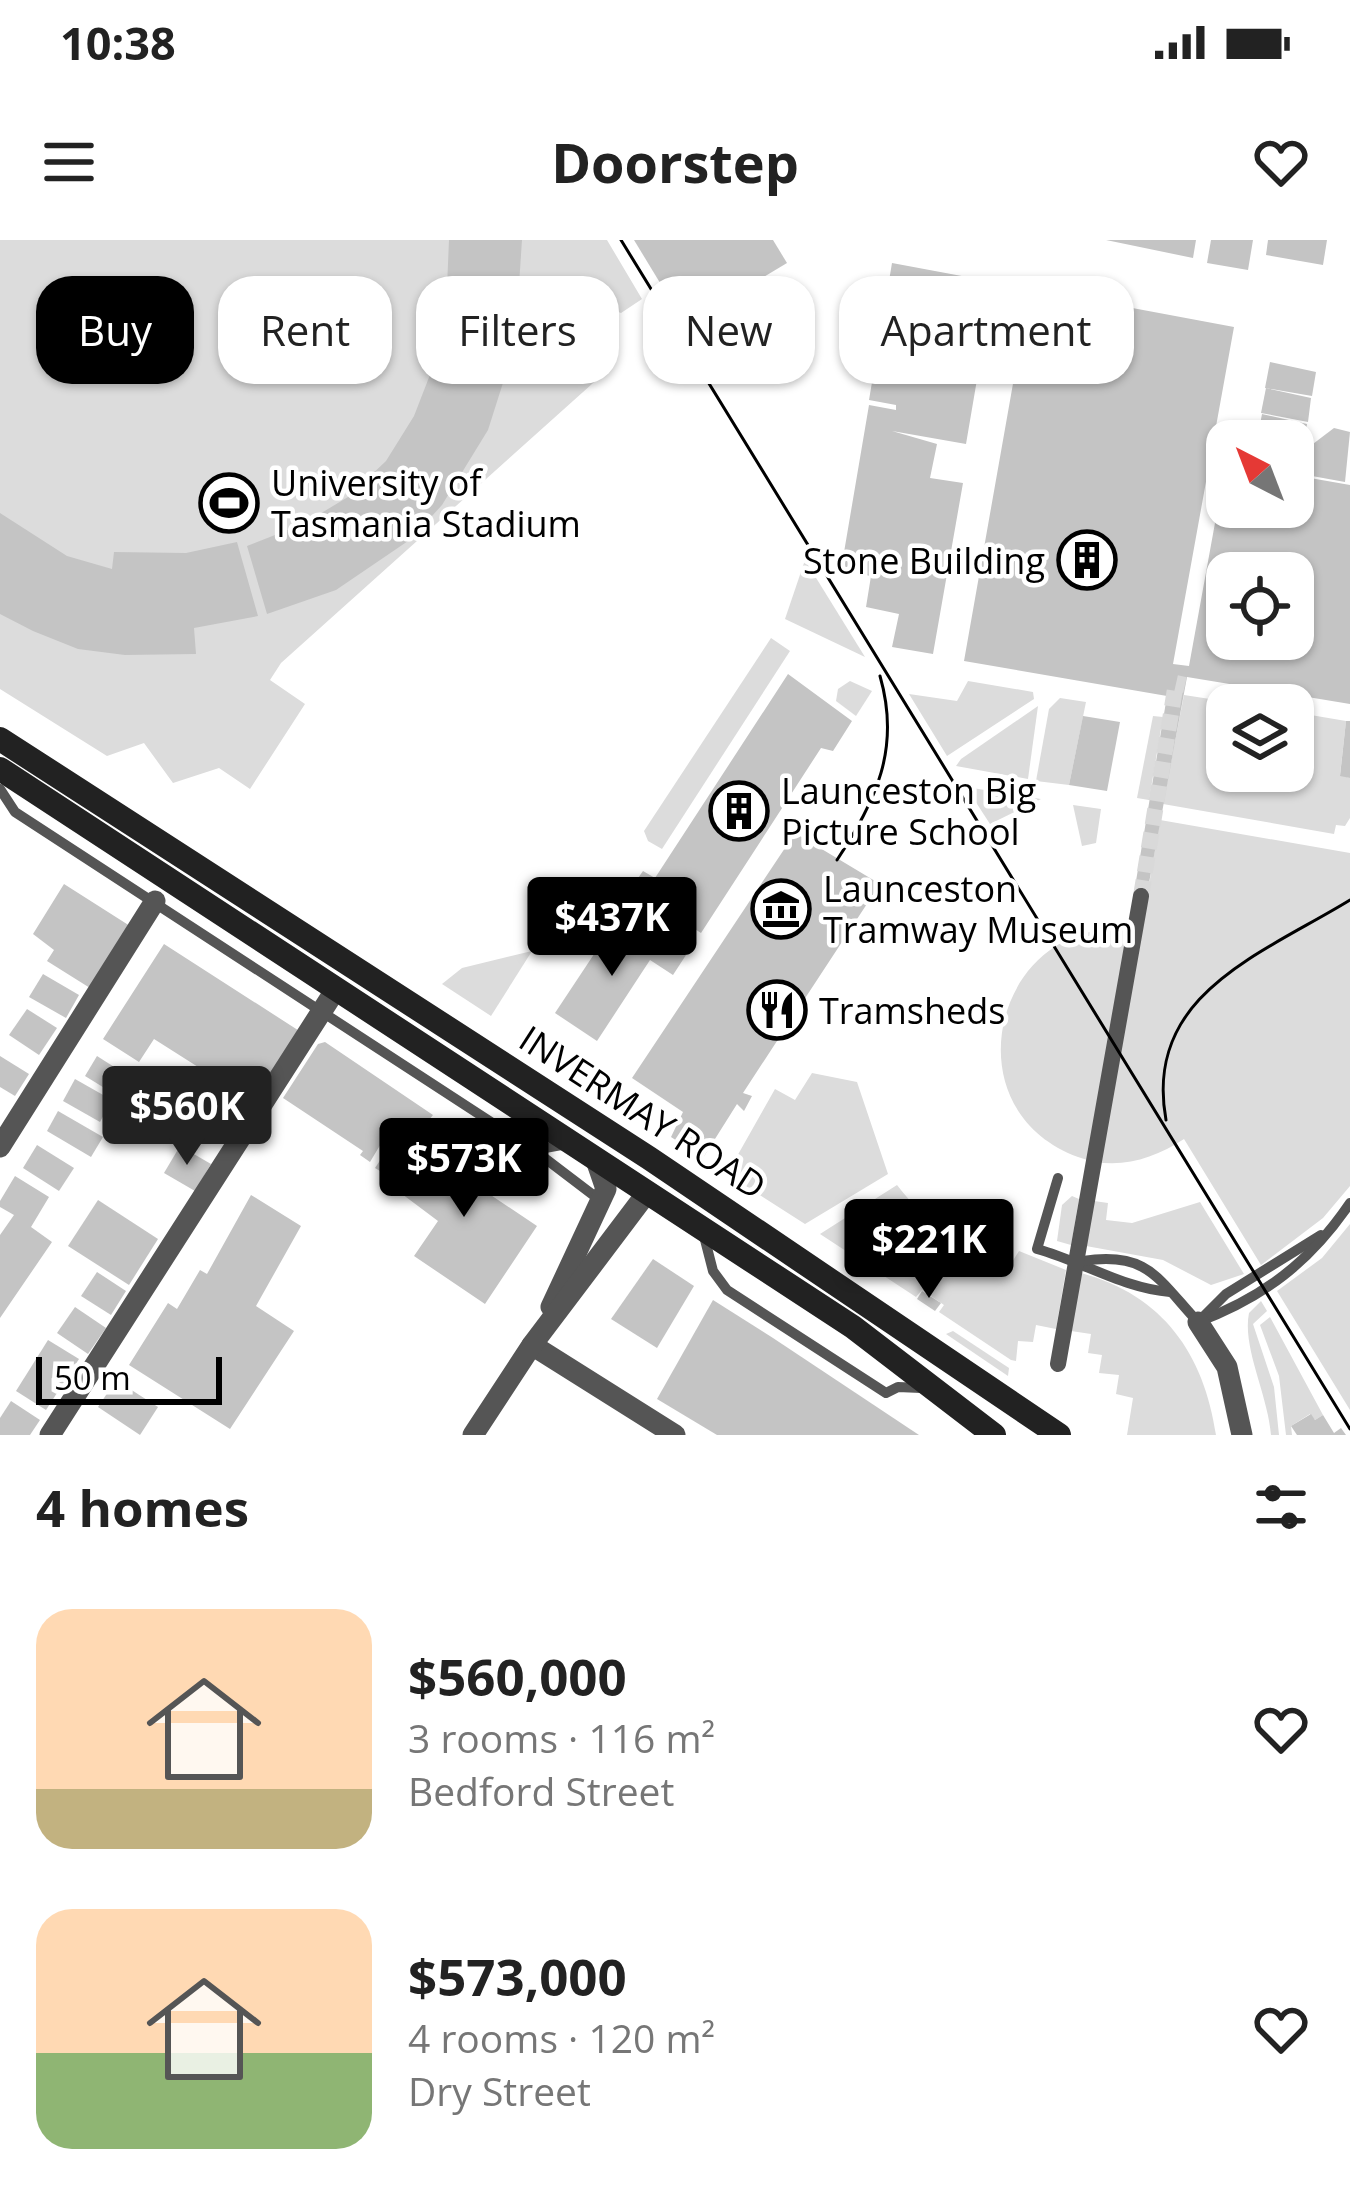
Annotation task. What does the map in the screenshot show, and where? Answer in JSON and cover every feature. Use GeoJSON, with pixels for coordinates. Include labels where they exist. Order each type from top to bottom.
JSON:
{"type":"FeatureCollection","features":[{"type":"Feature","properties":{"kind":"main road","name":"INVERMAY ROAD"},"geometry":{"type":"LineString","coordinates":[[0,739],[649,1158],[1059,1435]]}},
{"type":"Feature","properties":{"kind":"main road","name":"INVERMAY ROAD"},"geometry":{"type":"LineString","coordinates":[[0,769],[854,1327],[994,1435]]}},
{"type":"Feature","properties":{"kind":"main road"},"geometry":{"type":"LineString","coordinates":[[245,897],[294,944],[336,972],[336,989]]}},
{"type":"Feature","properties":{"kind":"main road"},"geometry":{"type":"LineString","coordinates":[[403,998],[403,1013],[461,1054],[473,1077]]}},
{"type":"Feature","properties":{"kind":"main road"},"geometry":{"type":"LineString","coordinates":[[646,1194],[649,1158]]}},
{"type":"Feature","properties":{"kind":"street"},"geometry":{"type":"LineString","coordinates":[[1058,1364],[1080,1261],[1141,896]]}},
{"type":"Feature","properties":{"kind":"street"},"geometry":{"type":"LineString","coordinates":[[0,1148],[155,901]]}},
{"type":"Feature","properties":{"kind":"street"},"geometry":{"type":"LineString","coordinates":[[50,1435],[336,989]]}},
{"type":"Feature","properties":{"kind":"street"},"geometry":{"type":"LineString","coordinates":[[532,1345],[606,1189],[596,1160]]}},
{"type":"Feature","properties":{"kind":"street"},"geometry":{"type":"LineString","coordinates":[[473,1435],[532,1345],[646,1194]]}},
{"type":"Feature","properties":{"kind":"street"},"geometry":{"type":"LineString","coordinates":[[1198,1322],[1227,1367],[1242,1435]]}},
{"type":"Feature","properties":{"kind":"street"},"geometry":{"type":"LineString","coordinates":[[532,1345],[675,1435]]}},
{"type":"Feature","properties":{"kind":"lane"},"geometry":{"type":"LineString","coordinates":[[0,789],[15,812],[534,1150],[601,1202]]}},
{"type":"Feature","properties":{"kind":"lane"},"geometry":{"type":"LineString","coordinates":[[534,1150],[570,1143]]}},
{"type":"Feature","properties":{"kind":"lane"},"geometry":{"type":"LineString","coordinates":[[1058,1178],[1037,1250],[1080,1261],[1144,1290],[1170,1292]]}},
{"type":"Feature","properties":{"kind":"lane"},"geometry":{"type":"LineString","coordinates":[[1080,1261],[1117,1258],[1146,1265],[1198,1322],[1241,1306],[1288,1275],[1350,1203]]}},
{"type":"Feature","properties":{"kind":"lane"},"geometry":{"type":"LineString","coordinates":[[698,1227],[711,1248],[712,1270],[727,1290],[886,1393],[915,1386],[947,1397]]}},
{"type":"Feature","properties":{"kind":"shaded area","name":"University of Tasmania Stadium"},"geometry":{"type":"Polygon","coordinates":[[[0,240],[607,240],[642,299],[621,313],[619,276],[416,276],[416,384],[592,384],[281,663],[270,680],[305,704],[250,789],[219,768],[173,783],[144,743],[107,756],[0,689],[0,240]]]}},
{"type":"Feature","properties":{"kind":"shaded area"},"geometry":{"type":"Polygon","coordinates":[[[805,560],[865,657],[785,619],[805,560]]]}},
{"type":"Feature","properties":{"kind":"shaded area"},"geometry":{"type":"Polygon","coordinates":[[[771,638],[790,651],[662,849],[648,841],[644,831],[771,638]]]}},
{"type":"Feature","properties":{"kind":"shaded area"},"geometry":{"type":"Polygon","coordinates":[[[850,681],[872,691],[856,716],[836,701],[838,689],[850,681]]]}},
{"type":"Feature","properties":{"kind":"shaded area"},"geometry":{"type":"Polygon","coordinates":[[[968,681],[1033,692],[1034,699],[947,756],[909,694],[957,701],[968,681]]]}},
{"type":"Feature","properties":{"kind":"shaded area"},"geometry":{"type":"Polygon","coordinates":[[[1184,695],[1206,698],[1206,792],[1314,792],[1314,716],[1346,721],[1340,775],[1350,778],[1350,818],[1345,826],[1336,825],[1334,834],[1163,804],[1184,695]]]}},
{"type":"Feature","properties":{"kind":"shaded area"},"geometry":{"type":"Polygon","coordinates":[[[1060,698],[1086,702],[1069,785],[1036,781],[1049,709],[1060,698]]]}},
{"type":"Feature","properties":{"kind":"shaded area"},"geometry":{"type":"Polygon","coordinates":[[[1038,706],[1028,779],[956,766],[961,759],[1038,706]]]}},
{"type":"Feature","properties":{"kind":"shaded area"},"geometry":{"type":"Polygon","coordinates":[[[1153,716],[1163,717],[1149,800],[1137,798],[1153,716]]]}},
{"type":"Feature","properties":{"kind":"shaded area"},"geometry":{"type":"Polygon","coordinates":[[[966,787],[1041,799],[990,824],[966,787]]]}},
{"type":"Feature","properties":{"kind":"shaded area"},"geometry":{"type":"Polygon","coordinates":[[[1073,805],[1101,809],[1096,843],[1082,846],[1073,805]]]}},
{"type":"Feature","properties":{"kind":"shaded area"},"geometry":{"type":"Polygon","coordinates":[[[1160,820],[1350,853],[1350,1186],[1323,1218],[1261,1265],[1184,1139],[1133,1161],[1106,1163],[1078,1157],[1036,1132],[1011,1097],[1001,1056],[1006,1015],[1023,978],[1053,948],[1092,932],[1141,932],[1160,820]]]}},
{"type":"Feature","properties":{"kind":"shaded area"},"geometry":{"type":"Polygon","coordinates":[[[532,951],[491,1016],[442,984],[462,968],[532,951]]]}},
{"type":"Feature","properties":{"kind":"shaded area"},"geometry":{"type":"Polygon","coordinates":[[[812,1073],[857,1082],[888,1174],[805,1224],[727,1174],[775,1089],[795,1100],[812,1073]]]}},
{"type":"Feature","properties":{"kind":"shaded area"},"geometry":{"type":"Polygon","coordinates":[[[897,1185],[921,1213],[976,1252],[1009,1267],[1019,1251],[1066,1270],[1056,1329],[1036,1325],[1033,1342],[1018,1341],[1016,1361],[1011,1360],[939,1312],[944,1305],[922,1290],[916,1297],[820,1234],[897,1185]]]}},
{"type":"Feature","properties":{"kind":"shaded area"},"geometry":{"type":"Polygon","coordinates":[[[1072,1196],[1079,1199],[1071,1245],[1057,1241],[1062,1205],[1072,1196]]]}},
{"type":"Feature","properties":{"kind":"shaded area"},"geometry":{"type":"Polygon","coordinates":[[[1094,1201],[1108,1203],[1106,1220],[1132,1223],[1200,1202],[1244,1274],[1211,1285],[1163,1260],[1086,1246],[1094,1201]]]}},
{"type":"Feature","properties":{"kind":"shaded area"},"geometry":{"type":"Polygon","coordinates":[[[1350,1224],[1350,1410],[1277,1291],[1322,1258],[1350,1224]]]}},
{"type":"Feature","properties":{"kind":"shaded area"},"geometry":{"type":"Polygon","coordinates":[[[1081,1273],[1135,1296],[1175,1332],[1201,1379],[1216,1435],[1127,1435],[1133,1398],[1116,1394],[1119,1375],[1099,1373],[1102,1355],[1088,1353],[1091,1334],[1071,1331],[1081,1273]]]}},
{"type":"Feature","properties":{"kind":"shaded area"},"geometry":{"type":"Polygon","coordinates":[[[1261,1301],[1267,1311],[1253,1324],[1274,1387],[1279,1435],[1271,1435],[1249,1341],[1249,1313],[1261,1301]]]}},
{"type":"Feature","properties":{"kind":"shaded area"},"geometry":{"type":"Polygon","coordinates":[[[1270,1317],[1323,1415],[1315,1420],[1310,1414],[1291,1426],[1292,1435],[1286,1435],[1279,1376],[1260,1325],[1270,1317]]]}},
{"type":"Feature","properties":{"kind":"shaded area"},"geometry":{"type":"Polygon","coordinates":[[[953,1331],[1009,1368],[1008,1376],[946,1334],[953,1331]]]}},
{"type":"Feature","properties":{"kind":"building"},"geometry":{"type":"Polygon","coordinates":[[[449,240],[522,240],[520,276],[447,276],[449,240]]]}},
{"type":"Feature","properties":{"kind":"building"},"geometry":{"type":"Polygon","coordinates":[[[634,240],[773,240],[787,263],[765,276],[656,276],[634,240]]]}},
{"type":"Feature","properties":{"kind":"building"},"geometry":{"type":"Polygon","coordinates":[[[1106,240],[1196,240],[1193,258],[1106,240]]]}},
{"type":"Feature","properties":{"kind":"building"},"geometry":{"type":"Polygon","coordinates":[[[1211,240],[1253,240],[1248,270],[1207,263],[1211,240]]]}},
{"type":"Feature","properties":{"kind":"building"},"geometry":{"type":"Polygon","coordinates":[[[1268,240],[1327,240],[1323,265],[1266,255],[1268,240]]]}},
{"type":"Feature","properties":{"kind":"building","name":"Stone Building"},"geometry":{"type":"Polygon","coordinates":[[[892,263],[961,276],[890,276],[892,263]]]}},
{"type":"Feature","properties":{"kind":"building","name":"Stone Building"},"geometry":{"type":"Polygon","coordinates":[[[1134,308],[1234,327],[1217,420],[1206,420],[1206,482],[1173,664],[1189,666],[1206,572],[1206,660],[1314,660],[1314,552],[1210,552],[1214,528],[1314,528],[1314,479],[1350,485],[1350,704],[1314,698],[1314,684],[1229,684],[1187,677],[1149,883],[1136,881],[1167,696],[964,661],[1013,384],[1134,384],[1134,308]]]}},
{"type":"Feature","properties":{"kind":"building"},"geometry":{"type":"Polygon","coordinates":[[[1270,362],[1316,372],[1312,396],[1265,388],[1270,362]]]}},
{"type":"Feature","properties":{"kind":"building"},"geometry":{"type":"Polygon","coordinates":[[[426,384],[503,384],[488,430],[442,505],[411,539],[336,590],[267,614],[247,546],[303,524],[348,497],[386,461],[414,416],[426,384]]]}},
{"type":"Feature","properties":{"kind":"building","name":"Stone Building"},"geometry":{"type":"Polygon","coordinates":[[[872,384],[976,384],[966,444],[892,431],[937,444],[930,478],[963,483],[933,654],[892,647],[899,614],[866,607],[871,576],[841,570],[869,405],[896,410],[896,405],[869,400],[872,384]]]}},
{"type":"Feature","properties":{"kind":"building"},"geometry":{"type":"Polygon","coordinates":[[[1266,388],[1311,398],[1308,420],[1261,413],[1266,388]]]}},
{"type":"Feature","properties":{"kind":"building"},"geometry":{"type":"Polygon","coordinates":[[[1334,428],[1350,432],[1345,482],[1314,476],[1314,443],[1334,428]]]}},
{"type":"Feature","properties":{"kind":"building"},"geometry":{"type":"Polygon","coordinates":[[[0,513],[67,556],[112,569],[114,552],[186,553],[237,542],[258,616],[194,628],[196,654],[125,655],[78,649],[0,614],[0,513]]]}},
{"type":"Feature","properties":{"kind":"building","name":"Launceston Big Picture School"},"geometry":{"type":"Polygon","coordinates":[[[788,674],[852,721],[833,751],[821,748],[701,933],[631,888],[643,871],[655,878],[788,674]]]}},
{"type":"Feature","properties":{"kind":"building"},"geometry":{"type":"Polygon","coordinates":[[[1083,716],[1120,722],[1107,791],[1069,785],[1083,716]]]}},
{"type":"Feature","properties":{"kind":"building"},"geometry":{"type":"Polygon","coordinates":[[[1346,721],[1350,721],[1350,778],[1340,776],[1346,721]]]}},
{"type":"Feature","properties":{"kind":"building"},"geometry":{"type":"Polygon","coordinates":[[[795,833],[880,884],[798,1009],[806,1012],[797,1025],[792,1018],[743,1093],[752,1096],[744,1111],[737,1104],[703,1158],[671,1137],[683,1112],[632,1078],[795,833]]]}},
{"type":"Feature","properties":{"kind":"building"},"geometry":{"type":"Polygon","coordinates":[[[64,884],[130,926],[90,988],[47,961],[54,950],[33,934],[64,884]]]}},
{"type":"Feature","properties":{"kind":"building"},"geometry":{"type":"Polygon","coordinates":[[[616,921],[660,952],[666,943],[686,955],[673,975],[650,960],[597,1041],[555,1013],[616,921]]]}},
{"type":"Feature","properties":{"kind":"building"},"geometry":{"type":"Polygon","coordinates":[[[164,944],[304,1034],[258,1105],[154,1039],[139,1062],[103,1039],[164,944]]]}},
{"type":"Feature","properties":{"kind":"building"},"geometry":{"type":"Polygon","coordinates":[[[43,974],[79,995],[66,1018],[29,997],[43,974]]]}},
{"type":"Feature","properties":{"kind":"building"},"geometry":{"type":"Polygon","coordinates":[[[27,1009],[57,1028],[39,1055],[9,1035],[27,1009]]]}},
{"type":"Feature","properties":{"kind":"building"},"geometry":{"type":"Polygon","coordinates":[[[325,1042],[433,1115],[385,1174],[375,1168],[389,1147],[382,1142],[370,1162],[360,1155],[363,1151],[283,1098],[318,1044],[325,1042]]]}},
{"type":"Feature","properties":{"kind":"building"},"geometry":{"type":"Polygon","coordinates":[[[0,1056],[29,1074],[15,1096],[0,1087],[0,1056]]]}},
{"type":"Feature","properties":{"kind":"building"},"geometry":{"type":"Polygon","coordinates":[[[97,1056],[144,1086],[132,1105],[85,1076],[97,1056]]]}},
{"type":"Feature","properties":{"kind":"building"},"geometry":{"type":"Polygon","coordinates":[[[75,1079],[112,1100],[100,1122],[63,1101],[75,1079]]]}},
{"type":"Feature","properties":{"kind":"building"},"geometry":{"type":"Polygon","coordinates":[[[58,1111],[103,1137],[91,1157],[47,1131],[58,1111]]]}},
{"type":"Feature","properties":{"kind":"building"},"geometry":{"type":"Polygon","coordinates":[[[443,1123],[471,1141],[452,1169],[537,1226],[485,1304],[414,1256],[438,1221],[398,1191],[443,1123]]]}},
{"type":"Feature","properties":{"kind":"building"},"geometry":{"type":"Polygon","coordinates":[[[37,1145],[74,1168],[59,1191],[23,1168],[37,1145]]]}},
{"type":"Feature","properties":{"kind":"building"},"geometry":{"type":"Polygon","coordinates":[[[180,1146],[211,1164],[195,1191],[164,1173],[180,1146]]]}},
{"type":"Feature","properties":{"kind":"building"},"geometry":{"type":"Polygon","coordinates":[[[15,1176],[49,1197],[31,1227],[52,1242],[0,1318],[0,1235],[14,1215],[0,1207],[0,1201],[15,1176]]]}},
{"type":"Feature","properties":{"kind":"building"},"geometry":{"type":"Polygon","coordinates":[[[251,1195],[301,1226],[256,1306],[294,1331],[230,1429],[129,1365],[168,1303],[177,1309],[200,1270],[207,1274],[251,1195]]]}},
{"type":"Feature","properties":{"kind":"building"},"geometry":{"type":"Polygon","coordinates":[[[98,1200],[158,1239],[129,1285],[68,1246],[98,1200]]]}},
{"type":"Feature","properties":{"kind":"building"},"geometry":{"type":"Polygon","coordinates":[[[653,1259],[694,1286],[657,1348],[611,1319],[653,1259]]]}},
{"type":"Feature","properties":{"kind":"building"},"geometry":{"type":"Polygon","coordinates":[[[97,1272],[126,1291],[111,1315],[81,1296],[97,1272]]]}},
{"type":"Feature","properties":{"kind":"building"},"geometry":{"type":"Polygon","coordinates":[[[922,1291],[941,1303],[935,1311],[917,1299],[922,1291]]]}},
{"type":"Feature","properties":{"kind":"building"},"geometry":{"type":"Polygon","coordinates":[[[713,1300],[919,1435],[717,1435],[657,1399],[713,1300]]]}},
{"type":"Feature","properties":{"kind":"building"},"geometry":{"type":"Polygon","coordinates":[[[75,1307],[106,1328],[88,1354],[57,1333],[75,1307]]]}},
{"type":"Feature","properties":{"kind":"building"},"geometry":{"type":"Polygon","coordinates":[[[48,1340],[79,1359],[46,1410],[16,1391],[48,1340]]]}},
{"type":"Feature","properties":{"kind":"building"},"geometry":{"type":"Polygon","coordinates":[[[116,1380],[158,1407],[140,1435],[98,1407],[116,1380]]]}},
{"type":"Feature","properties":{"kind":"building"},"geometry":{"type":"Polygon","coordinates":[[[11,1401],[40,1420],[30,1435],[0,1435],[0,1418],[11,1401]]]}},
{"type":"Feature","properties":{"kind":"building"},"geometry":{"type":"Polygon","coordinates":[[[1311,1414],[1315,1420],[1323,1415],[1334,1433],[1341,1428],[1346,1435],[1297,1435],[1291,1426],[1311,1414]]]}},
{"type":"Feature","properties":{"kind":"tunnel"},"geometry":{"type":"LineString","coordinates":[[1141,896],[1176,683],[1185,685]]}},
{"type":"Feature","properties":{"kind":"tram line"},"geometry":{"type":"LineString","coordinates":[[621,240],[1350,1429]]}},
{"type":"Feature","properties":{"kind":"tram line"},"geometry":{"type":"LineString","coordinates":[[837,860],[881,773],[888,727],[880,676]]}},
{"type":"Feature","properties":{"kind":"tram line"},"geometry":{"type":"LineString","coordinates":[[1166,1120],[1164,1077],[1173,1040],[1191,1009],[1247,960],[1350,900]]}},
{"type":"Feature","properties":{"kind":"place","name":"University of Tasmania Stadium"},"geometry":{"type":"Point","coordinates":[229,503]}},
{"type":"Feature","properties":{"kind":"place","name":"Stone Building"},"geometry":{"type":"Point","coordinates":[1087,560]}},
{"type":"Feature","properties":{"kind":"place","name":"Launceston Big Picture School"},"geometry":{"type":"Point","coordinates":[739,811]}},
{"type":"Feature","properties":{"kind":"place","name":"Launceston Tramway Museum"},"geometry":{"type":"Point","coordinates":[781,909]}},
{"type":"Feature","properties":{"kind":"place","name":"Tramsheds"},"geometry":{"type":"Point","coordinates":[777,1010]}}]}
